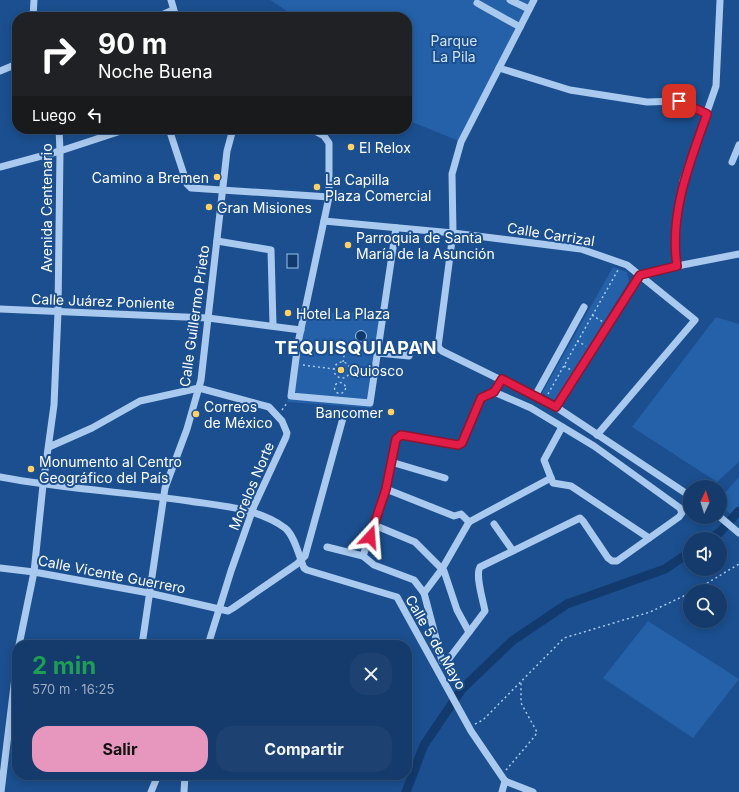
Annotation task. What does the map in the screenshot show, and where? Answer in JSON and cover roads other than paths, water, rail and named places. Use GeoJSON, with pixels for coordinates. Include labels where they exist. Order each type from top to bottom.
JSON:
{"type":"FeatureCollection","features":[{"type":"Feature","properties":{"kind":"street"},"geometry":{"type":"LineString","coordinates":[[33,12],[34,0]]}},
{"type":"Feature","properties":{"kind":"street"},"geometry":{"type":"LineString","coordinates":[[171,0],[174,12]]}},
{"type":"Feature","properties":{"kind":"street"},"geometry":{"type":"LineString","coordinates":[[510,0],[529,9]]}},
{"type":"Feature","properties":{"kind":"street"},"geometry":{"type":"LineString","coordinates":[[438,347],[453,233],[452,174],[461,142],[534,0]]}},
{"type":"Feature","properties":{"kind":"street"},"geometry":{"type":"LineString","coordinates":[[677,266],[675,236],[683,181],[716,86],[720,0]]}},
{"type":"Feature","properties":{"kind":"street"},"geometry":{"type":"LineString","coordinates":[[477,3],[520,27]]}},
{"type":"Feature","properties":{"kind":"street"},"geometry":{"type":"LineString","coordinates":[[0,71],[12,66]]}},
{"type":"Feature","properties":{"kind":"street"},"geometry":{"type":"LineString","coordinates":[[499,68],[570,90],[646,102],[679,101],[707,114]]}},
{"type":"Feature","properties":{"kind":"street","name":"Avenida Centenario"},"geometry":{"type":"LineString","coordinates":[[20,640],[34,572],[43,485],[54,405],[58,312],[60,151],[58,134]]}},
{"type":"Feature","properties":{"kind":"street"},"geometry":{"type":"LineString","coordinates":[[0,167],[60,151],[112,134]]}},
{"type":"Feature","properties":{"kind":"street"},"geometry":{"type":"LineString","coordinates":[[171,134],[188,186],[223,190],[329,197]]}},
{"type":"Feature","properties":{"kind":"street","name":"Calle Guillermo Prieto"},"geometry":{"type":"LineString","coordinates":[[143,640],[165,488],[187,429],[199,388],[218,241],[227,151],[232,134]]}},
{"type":"Feature","properties":{"kind":"street"},"geometry":{"type":"LineString","coordinates":[[320,134],[324,136],[329,144],[329,197],[301,330],[291,396],[370,403],[396,228]]}},
{"type":"Feature","properties":{"kind":"street"},"geometry":{"type":"LineString","coordinates":[[732,162],[739,145]]}},
{"type":"Feature","properties":{"kind":"street","name":"Calle Carrizal"},"geometry":{"type":"LineString","coordinates":[[324,221],[453,233],[581,249],[622,263],[640,275],[695,320],[598,435]]}},
{"type":"Feature","properties":{"kind":"street"},"geometry":{"type":"LineString","coordinates":[[218,241],[271,250],[273,325]]}},
{"type":"Feature","properties":{"kind":"street"},"geometry":{"type":"LineString","coordinates":[[556,407],[640,275],[739,254]]}},
{"type":"Feature","properties":{"kind":"street"},"geometry":{"type":"LineString","coordinates":[[535,396],[584,307]]}},
{"type":"Feature","properties":{"kind":"street","name":"Calle Juárez Poniente"},"geometry":{"type":"LineString","coordinates":[[0,309],[208,318],[273,325],[301,330]]}},
{"type":"Feature","properties":{"kind":"street"},"geometry":{"type":"LineString","coordinates":[[378,353],[409,356],[410,346],[438,347],[442,351],[502,379],[556,407],[683,491]]}},
{"type":"Feature","properties":{"kind":"street"},"geometry":{"type":"LineString","coordinates":[[363,556],[386,489],[396,439],[401,435],[458,445],[462,443],[481,398],[494,392],[502,379]]}},
{"type":"Feature","properties":{"kind":"street"},"geometry":{"type":"LineString","coordinates":[[49,447],[92,428],[140,401],[199,388]]}},
{"type":"Feature","properties":{"kind":"street","name":"Morelos Norte"},"geometry":{"type":"LineString","coordinates":[[199,388],[263,404],[279,416],[285,428],[286,438],[252,513],[210,640]]}},
{"type":"Feature","properties":{"kind":"street"},"geometry":{"type":"LineString","coordinates":[[327,547],[363,556],[374,565],[414,580],[424,593],[442,661],[448,660],[485,611],[477,571],[480,567],[580,518],[608,558],[612,561],[617,561],[679,517],[682,513],[680,508],[594,446],[531,408],[494,392]]}},
{"type":"Feature","properties":{"kind":"street"},"geometry":{"type":"LineString","coordinates":[[219,609],[228,611],[233,608],[301,560],[308,550],[343,418]]}},
{"type":"Feature","properties":{"kind":"street"},"geometry":{"type":"LineString","coordinates":[[552,481],[544,460],[562,427]]}},
{"type":"Feature","properties":{"kind":"street"},"geometry":{"type":"LineString","coordinates":[[391,462],[445,478]]}},
{"type":"Feature","properties":{"kind":"street","name":"Calle 5 de Mayo"},"geometry":{"type":"LineString","coordinates":[[0,477],[43,485],[164,498],[243,509],[268,518],[286,529],[298,550],[304,568],[307,570],[397,598],[469,728],[503,778]]}},
{"type":"Feature","properties":{"kind":"street"},"geometry":{"type":"LineString","coordinates":[[424,593],[442,569],[469,522],[552,481],[570,486],[649,538]]}},
{"type":"Feature","properties":{"kind":"street"},"geometry":{"type":"LineString","coordinates":[[386,489],[454,516],[461,514],[469,522]]}},
{"type":"Feature","properties":{"kind":"street"},"geometry":{"type":"LineString","coordinates":[[727,523],[739,532]]}},
{"type":"Feature","properties":{"kind":"street"},"geometry":{"type":"LineString","coordinates":[[494,524],[513,551]]}},
{"type":"Feature","properties":{"kind":"street"},"geometry":{"type":"LineString","coordinates":[[374,526],[415,542],[442,569],[457,610],[469,632]]}},
{"type":"Feature","properties":{"kind":"street","name":"Calle Vicente Guerrero"},"geometry":{"type":"LineString","coordinates":[[0,568],[34,572],[149,593],[219,609]]}},
{"type":"Feature","properties":{"kind":"street"},"geometry":{"type":"LineString","coordinates":[[1,792],[12,715]]}},
{"type":"Feature","properties":{"kind":"street"},"geometry":{"type":"LineString","coordinates":[[502,792],[503,778],[533,792]]}},
{"type":"Feature","properties":{"kind":"street"},"geometry":{"type":"LineString","coordinates":[[151,792],[156,780]]}},
{"type":"Feature","properties":{"kind":"street"},"geometry":{"type":"LineString","coordinates":[[184,792],[185,780]]}},
{"type":"Feature","properties":{"kind":"waterway"},"geometry":{"type":"LineString","coordinates":[[720,532],[739,511]]}},
{"type":"Feature","properties":{"kind":"waterway"},"geometry":{"type":"LineString","coordinates":[[412,776],[424,745],[462,689],[512,641],[567,604],[665,569],[683,557]]}},
{"type":"Feature","properties":{"kind":"waterway"},"geometry":{"type":"LineString","coordinates":[[406,792],[411,780]]}},
{"type":"Feature","properties":{"kind":"place","name":"El Relox"},"geometry":{"type":"Point","coordinates":[351,147]}},
{"type":"Feature","properties":{"kind":"place","name":"Camino a Bremen"},"geometry":{"type":"Point","coordinates":[217,177]}},
{"type":"Feature","properties":{"kind":"place","name":"La Capilla Plaza Comercial"},"geometry":{"type":"Point","coordinates":[317,187]}},
{"type":"Feature","properties":{"kind":"place","name":"Gran Misiones"},"geometry":{"type":"Point","coordinates":[209,207]}},
{"type":"Feature","properties":{"kind":"place","name":"Parroquia de Santa María de la Asunción"},"geometry":{"type":"Point","coordinates":[348,245]}},
{"type":"Feature","properties":{"kind":"place","name":"Hotel La Plaza"},"geometry":{"type":"Point","coordinates":[288,313]}},
{"type":"Feature","properties":{"kind":"place","name":"Quiosco"},"geometry":{"type":"Point","coordinates":[341,370]}},
{"type":"Feature","properties":{"kind":"place","name":"Bancomer"},"geometry":{"type":"Point","coordinates":[391,412]}},
{"type":"Feature","properties":{"kind":"place","name":"Correos de México"},"geometry":{"type":"Point","coordinates":[196,414]}},
{"type":"Feature","properties":{"kind":"place","name":"Monumento al Centro Geográfico del País"},"geometry":{"type":"Point","coordinates":[31,469]}},
{"type":"Feature","properties":{"kind":"district","name":"TEQUISQUIAPAN"},"geometry":{"type":"Point","coordinates":[356,347]}},
{"type":"Feature","properties":{"kind":"park label","name":"Parque La Pila"},"geometry":{"type":"Point","coordinates":[454,48]}}]}
